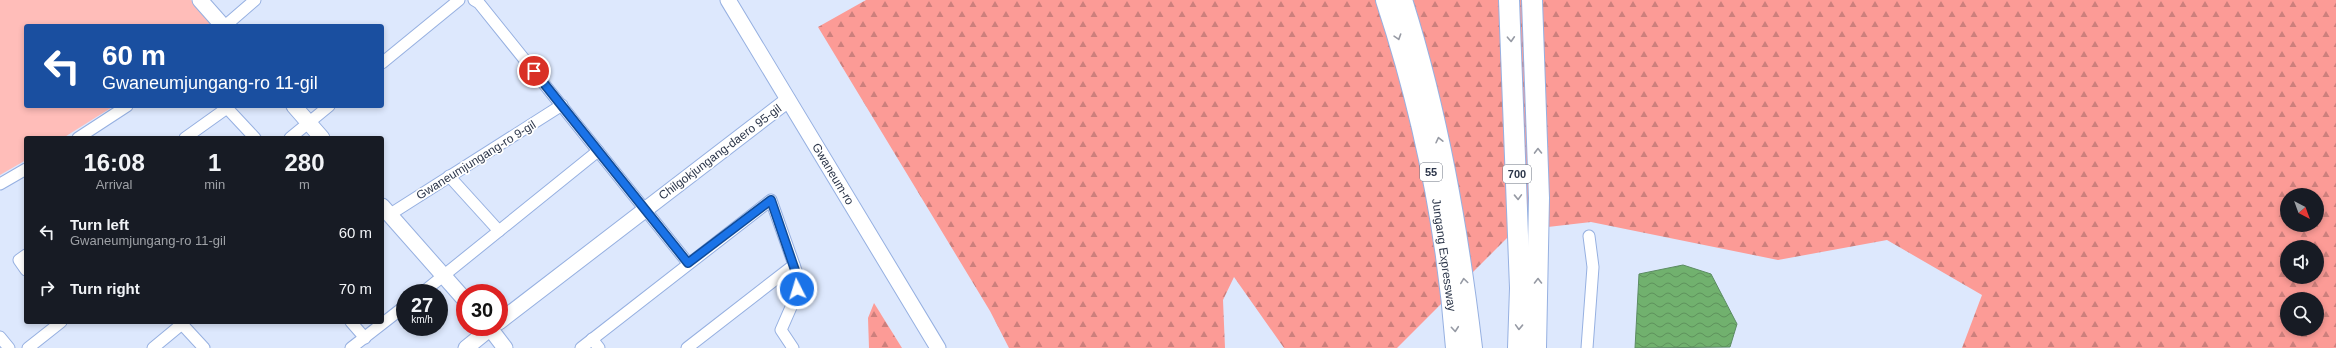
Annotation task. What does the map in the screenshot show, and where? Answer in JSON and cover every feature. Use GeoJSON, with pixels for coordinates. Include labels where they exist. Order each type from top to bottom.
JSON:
{"type":"FeatureCollection","features":[{"type":"Feature","properties":{"kind":"highway","name":"Jungang Expressway"},"geometry":{"type":"LineString","coordinates":[[1386,0],[1405,57],[1433,181],[1453,309],[1456,348]]}},
{"type":"Feature","properties":{"kind":"highway","name":"Jungang Expressway"},"geometry":{"type":"LineString","coordinates":[[1402,0],[1419,52],[1445,164],[1464,278],[1472,348]]}},
{"type":"Feature","properties":{"kind":"highway","name":"700"},"geometry":{"type":"LineString","coordinates":[[1509,0],[1520,273],[1518,348]]}},
{"type":"Feature","properties":{"kind":"highway","name":"700"},"geometry":{"type":"LineString","coordinates":[[1532,0],[1538,198],[1536,348]]}},
{"type":"Feature","properties":{"kind":"main road"},"geometry":{"type":"LineString","coordinates":[[200,0],[222,24]]}},
{"type":"Feature","properties":{"kind":"main road","name":"Gwaneum-ro"},"geometry":{"type":"LineString","coordinates":[[728,0],[938,348]]}},
{"type":"Feature","properties":{"kind":"main road","name":"Chilgokjungang-daero 95-gil"},"geometry":{"type":"LineString","coordinates":[[508,314],[788,100]]}},
{"type":"Feature","properties":{"kind":"main road"},"geometry":{"type":"LineString","coordinates":[[296,108],[320,136]]}},
{"type":"Feature","properties":{"kind":"main road"},"geometry":{"type":"LineString","coordinates":[[386,210],[456,290]]}},
{"type":"Feature","properties":{"kind":"main road","name":"Chilgokjungang-daero 95-gil"},"geometry":{"type":"LineString","coordinates":[[466,348],[480,336]]}},
{"type":"Feature","properties":{"kind":"main road"},"geometry":{"type":"LineString","coordinates":[[498,336],[505,348]]}},
{"type":"Feature","properties":{"kind":"street"},"geometry":{"type":"LineString","coordinates":[[226,24],[255,0]]}},
{"type":"Feature","properties":{"kind":"street"},"geometry":{"type":"LineString","coordinates":[[384,61],[459,0]]}},
{"type":"Feature","properties":{"kind":"street"},"geometry":{"type":"LineString","coordinates":[[474,0],[562,105],[688,263]]}},
{"type":"Feature","properties":{"kind":"street","name":"Gwaneumjungang-ro 9-gil"},"geometry":{"type":"LineString","coordinates":[[386,210],[449,176],[562,105]]}},
{"type":"Feature","properties":{"kind":"street"},"geometry":{"type":"LineString","coordinates":[[81,136],[124,108]]}},
{"type":"Feature","properties":{"kind":"street"},"geometry":{"type":"LineString","coordinates":[[188,136],[227,108],[253,136]]}},
{"type":"Feature","properties":{"kind":"street"},"geometry":{"type":"LineString","coordinates":[[292,136],[326,108]]}},
{"type":"Feature","properties":{"kind":"street"},"geometry":{"type":"LineString","coordinates":[[434,284],[598,151]]}},
{"type":"Feature","properties":{"kind":"street"},"geometry":{"type":"LineString","coordinates":[[0,184],[24,170]]}},
{"type":"Feature","properties":{"kind":"street"},"geometry":{"type":"LineString","coordinates":[[449,176],[499,231]]}},
{"type":"Feature","properties":{"kind":"street"},"geometry":{"type":"LineString","coordinates":[[582,348],[596,344],[688,263],[771,200],[798,279],[795,298],[781,330],[793,348]]}},
{"type":"Feature","properties":{"kind":"street"},"geometry":{"type":"LineString","coordinates":[[1587,348],[1592,267],[1589,236]]}},
{"type":"Feature","properties":{"kind":"street"},"geometry":{"type":"LineString","coordinates":[[24,256],[19,260],[24,267]]}},
{"type":"Feature","properties":{"kind":"street"},"geometry":{"type":"LineString","coordinates":[[688,348],[794,265]]}},
{"type":"Feature","properties":{"kind":"street"},"geometry":{"type":"LineString","coordinates":[[384,323],[396,313]]}},
{"type":"Feature","properties":{"kind":"street"},"geometry":{"type":"LineString","coordinates":[[28,348],[58,324]]}},
{"type":"Feature","properties":{"kind":"street"},"geometry":{"type":"LineString","coordinates":[[153,348],[180,324]]}},
{"type":"Feature","properties":{"kind":"street"},"geometry":{"type":"LineString","coordinates":[[182,324],[204,348]]}},
{"type":"Feature","properties":{"kind":"street"},"geometry":{"type":"LineString","coordinates":[[353,324],[365,338]]}},
{"type":"Feature","properties":{"kind":"street"},"geometry":{"type":"LineString","coordinates":[[352,348],[382,324]]}},
{"type":"Feature","properties":{"kind":"street"},"geometry":{"type":"LineString","coordinates":[[0,337],[9,348]]}},
{"type":"Feature","properties":{"kind":"green space"},"geometry":{"type":"Polygon","coordinates":[[[866,0],[2336,0],[2336,348],[1962,348],[1982,295],[1887,240],[1778,260],[1591,222],[1514,231],[1397,348],[1284,348],[1234,277],[1223,300],[1225,348],[1009,348],[990,311],[818,27],[866,0]]]}},
{"type":"Feature","properties":{"kind":"green space"},"geometry":{"type":"Polygon","coordinates":[[[874,303],[902,348],[869,348],[868,318],[874,303]]]}},
{"type":"Feature","properties":{"kind":"shaded area"},"geometry":{"type":"Polygon","coordinates":[[[0,0],[191,0],[210,21],[209,24],[24,24],[24,108],[111,108],[66,136],[24,136],[24,161],[0,175],[0,0]]]}},
{"type":"Feature","properties":{"kind":"water"},"geometry":{"type":"Polygon","coordinates":[[[1683,265],[1711,274],[1737,324],[1730,347],[1635,348],[1639,274],[1683,265]]]}},
{"type":"Feature","properties":{"kind":"route"},"geometry":{"type":"LineString","coordinates":[[534,71],[688,263],[771,200],[798,279],[797,289]]}}]}
